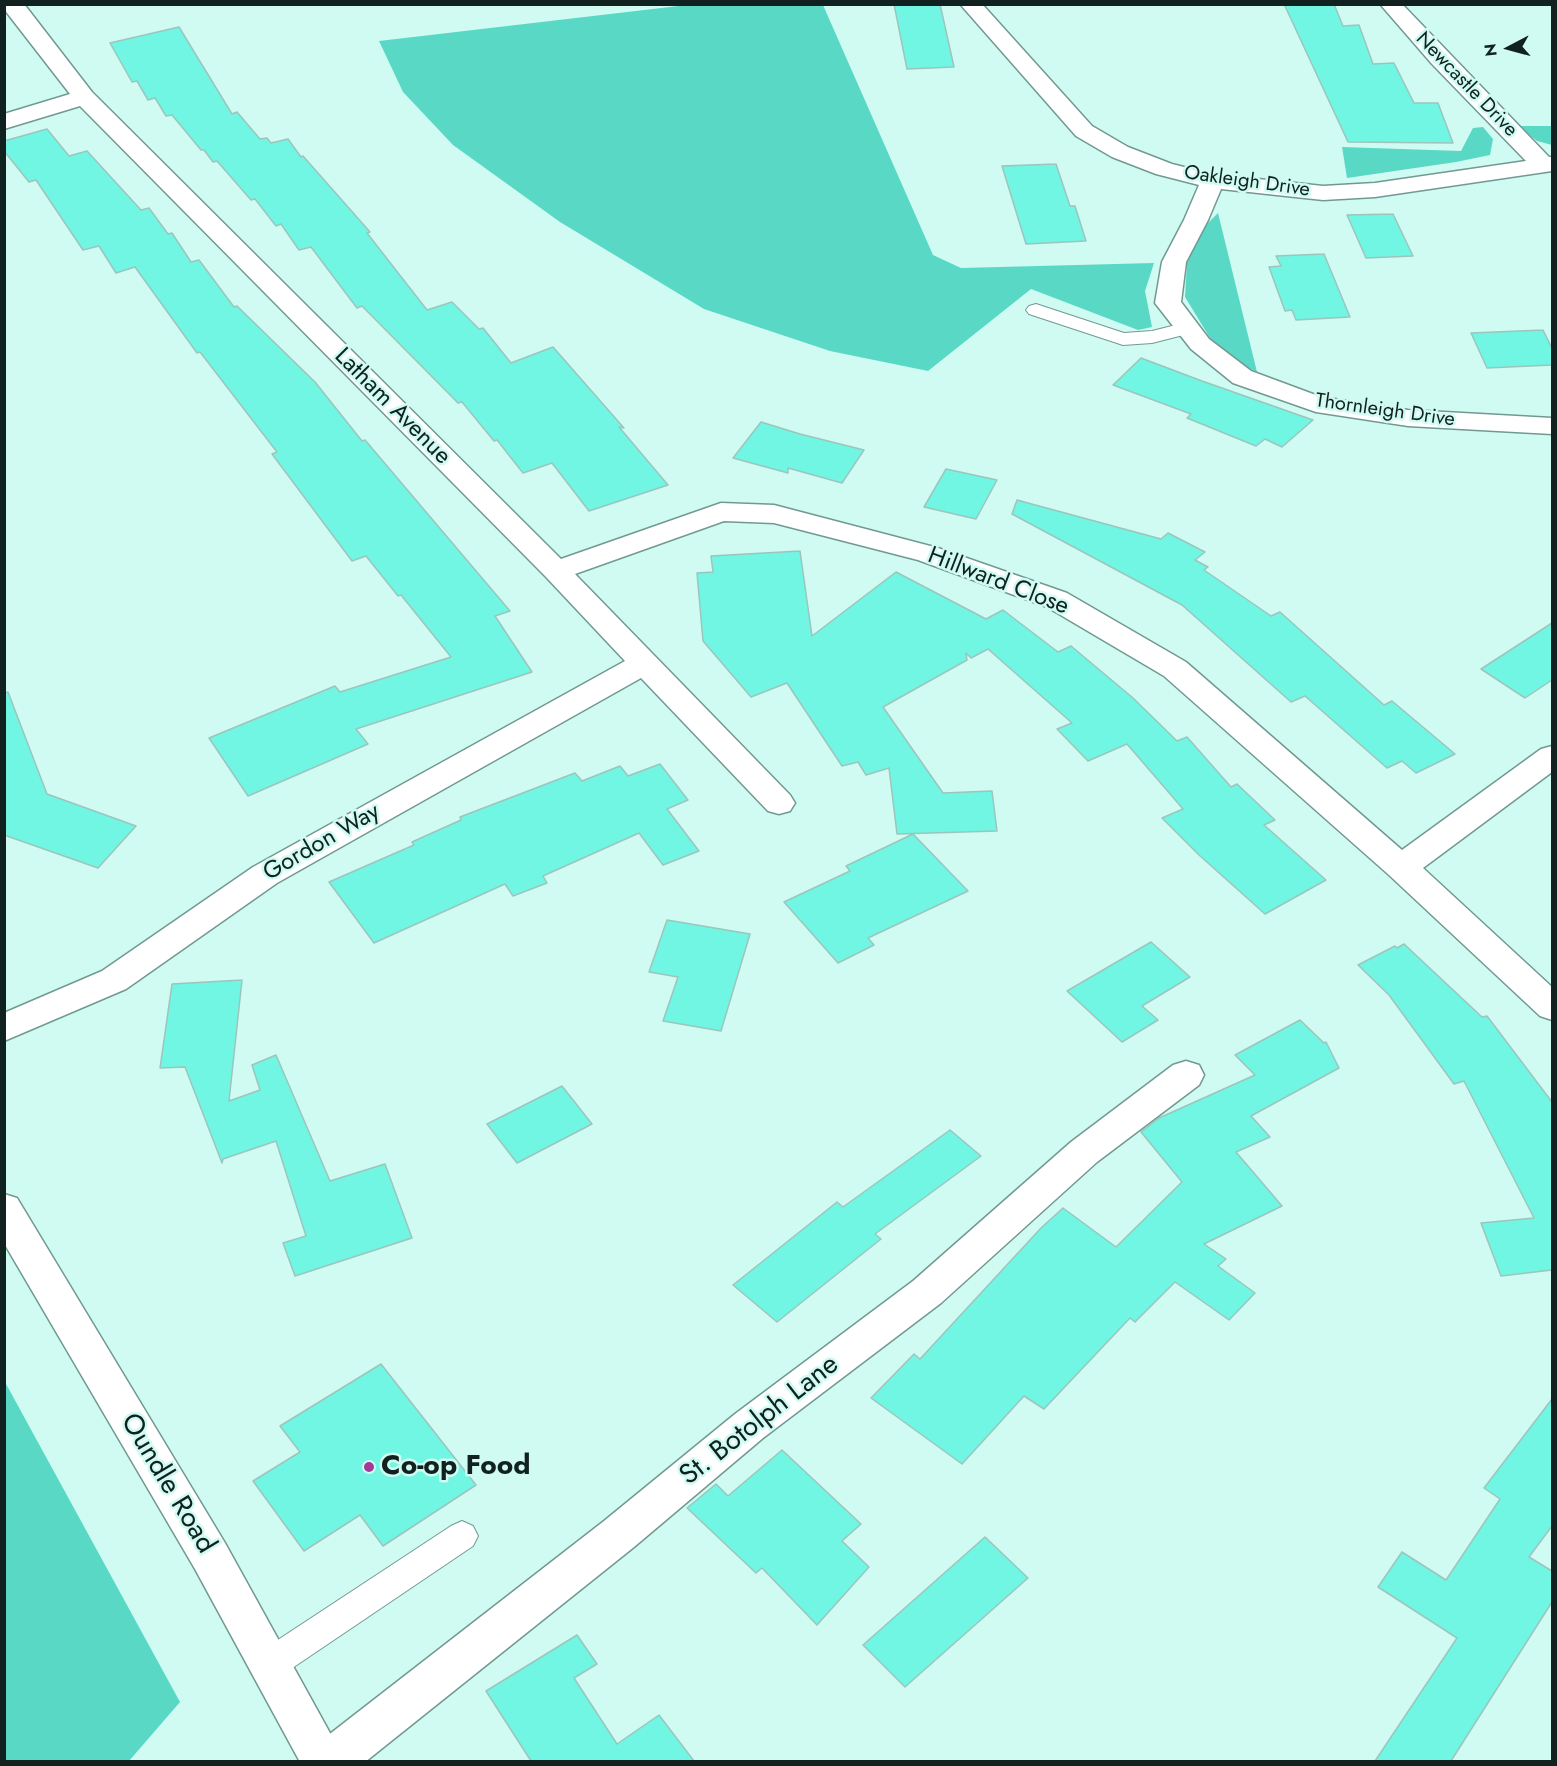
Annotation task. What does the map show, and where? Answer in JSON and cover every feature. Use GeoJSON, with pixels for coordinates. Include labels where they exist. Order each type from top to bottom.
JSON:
{"type":"FeatureCollection","features":[{"type":"Feature","properties":{"kind":"street","name":"Latham Avenue"},"geometry":{"type":"LineString","coordinates":[[12,4],[84,98],[556,571],[780,803]]}},
{"type":"Feature","properties":{"kind":"street","name":"Oakleigh Drive"},"geometry":{"type":"LineString","coordinates":[[970,4],[1084,131],[1120,152],[1164,169],[1212,181],[1269,189],[1344,192],[1375,190],[1548,164]]}},
{"type":"Feature","properties":{"kind":"street","name":"Newcastle Drive"},"geometry":{"type":"LineString","coordinates":[[1390,4],[1440,59],[1548,164]]}},
{"type":"Feature","properties":{"kind":"street"},"geometry":{"type":"LineString","coordinates":[[4,122],[84,98]]}},
{"type":"Feature","properties":{"kind":"street","name":"Thornleigh Drive"},"geometry":{"type":"LineString","coordinates":[[1212,181],[1196,220],[1174,262],[1168,303],[1200,344],[1242,377],[1316,404],[1408,418],[1552,426]]}},
{"type":"Feature","properties":{"kind":"street","name":"Hillward Close"},"geometry":{"type":"LineString","coordinates":[[556,571],[722,512],[774,514],[939,558],[1058,600],[1175,669],[1401,867],[1552,1007]]}},
{"type":"Feature","properties":{"kind":"street","name":"Gordon Way"},"geometry":{"type":"LineString","coordinates":[[4,1028],[114,980],[265,875],[644,663]]}},
{"type":"Feature","properties":{"kind":"street"},"geometry":{"type":"LineString","coordinates":[[1401,867],[1552,757]]}},
{"type":"Feature","properties":{"kind":"street","name":"St. Botolph Lane"},"geometry":{"type":"LineString","coordinates":[[326,1761],[619,1534],[750,1426],[927,1292],[1084,1152],[1186,1076]]}},
{"type":"Feature","properties":{"kind":"street","name":"Oundle Road"},"geometry":{"type":"LineString","coordinates":[[4,1209],[210,1556],[326,1761]]}},
{"type":"Feature","properties":{"kind":"lane"},"geometry":{"type":"LineString","coordinates":[[1036,310],[1123,339],[1152,337],[1188,328]]}},
{"type":"Feature","properties":{"kind":"lane"},"geometry":{"type":"LineString","coordinates":[[270,1664],[462,1536]]}},
{"type":"Feature","properties":{"kind":"green space"},"geometry":{"type":"Polygon","coordinates":[[[687,5],[823,5],[933,255],[961,268],[1154,263],[1145,291],[1152,327],[1138,330],[1031,289],[928,371],[830,351],[704,309],[560,222],[453,145],[403,92],[379,41],[687,5]]]}},
{"type":"Feature","properties":{"kind":"green space"},"geometry":{"type":"Polygon","coordinates":[[[1518,126],[1552,126],[1552,145],[1537,141],[1518,126]]]}},
{"type":"Feature","properties":{"kind":"green space"},"geometry":{"type":"Polygon","coordinates":[[[1483,127],[1493,139],[1490,155],[1347,178],[1342,147],[1461,151],[1473,128],[1483,127]]]}},
{"type":"Feature","properties":{"kind":"green space"},"geometry":{"type":"Polygon","coordinates":[[[1218,213],[1257,372],[1230,359],[1213,343],[1185,297],[1187,263],[1203,228],[1218,213]]]}},
{"type":"Feature","properties":{"kind":"green space"},"geometry":{"type":"Polygon","coordinates":[[[5,1382],[180,1702],[129,1761],[5,1761],[5,1382]]]}},
{"type":"Feature","properties":{"kind":"building"},"geometry":{"type":"Polygon","coordinates":[[[894,4],[940,4],[954,67],[907,69],[894,4]]]}},
{"type":"Feature","properties":{"kind":"building"},"geometry":{"type":"Polygon","coordinates":[[[1284,4],[1334,4],[1343,26],[1359,25],[1373,64],[1394,63],[1414,103],[1438,103],[1453,143],[1348,142],[1284,4]]]}},
{"type":"Feature","properties":{"kind":"building"},"geometry":{"type":"Polygon","coordinates":[[[179,27],[232,114],[237,112],[260,139],[267,138],[271,143],[288,139],[301,157],[303,156],[370,232],[367,233],[427,310],[452,302],[479,329],[483,328],[511,363],[553,347],[624,428],[619,427],[668,485],[589,511],[552,463],[523,473],[462,402],[458,403],[362,306],[357,308],[311,247],[299,250],[281,224],[276,226],[255,199],[251,200],[217,161],[213,162],[204,150],[201,150],[172,115],[166,116],[155,98],[148,100],[137,81],[132,82],[110,43],[179,27]]]}},
{"type":"Feature","properties":{"kind":"building"},"geometry":{"type":"Polygon","coordinates":[[[47,129],[69,156],[87,151],[141,210],[149,208],[168,234],[172,233],[191,262],[199,260],[234,307],[237,306],[315,382],[362,441],[365,440],[510,611],[495,616],[532,672],[356,729],[368,744],[248,796],[209,738],[335,686],[340,692],[451,657],[366,556],[352,561],[272,454],[277,452],[200,352],[197,353],[135,267],[116,273],[99,246],[83,250],[36,180],[29,182],[4,151],[4,141],[47,129]]]}},
{"type":"Feature","properties":{"kind":"building"},"geometry":{"type":"Polygon","coordinates":[[[1056,164],[1070,206],[1075,206],[1086,241],[1026,244],[1002,166],[1056,164]]]}},
{"type":"Feature","properties":{"kind":"building"},"geometry":{"type":"Polygon","coordinates":[[[1393,214],[1413,256],[1366,258],[1347,215],[1393,214]]]}},
{"type":"Feature","properties":{"kind":"building"},"geometry":{"type":"Polygon","coordinates":[[[1324,254],[1350,317],[1296,320],[1292,310],[1285,311],[1269,267],[1281,266],[1276,256],[1324,254]]]}},
{"type":"Feature","properties":{"kind":"building"},"geometry":{"type":"Polygon","coordinates":[[[1543,330],[1552,348],[1552,365],[1487,368],[1471,333],[1543,330]]]}},
{"type":"Feature","properties":{"kind":"building"},"geometry":{"type":"Polygon","coordinates":[[[1141,358],[1313,420],[1282,447],[1265,439],[1256,446],[1187,418],[1191,414],[1113,385],[1141,358]]]}},
{"type":"Feature","properties":{"kind":"building"},"geometry":{"type":"Polygon","coordinates":[[[761,422],[864,450],[842,483],[788,468],[788,473],[733,458],[761,422]]]}},
{"type":"Feature","properties":{"kind":"building"},"geometry":{"type":"Polygon","coordinates":[[[946,469],[997,480],[976,519],[924,507],[946,469]]]}},
{"type":"Feature","properties":{"kind":"building"},"geometry":{"type":"Polygon","coordinates":[[[1017,500],[1161,539],[1168,533],[1205,552],[1195,560],[1208,567],[1204,570],[1271,616],[1280,612],[1384,705],[1392,701],[1455,754],[1416,773],[1402,761],[1387,768],[1305,696],[1291,702],[1182,605],[1012,514],[1017,500]]]}},
{"type":"Feature","properties":{"kind":"building"},"geometry":{"type":"Polygon","coordinates":[[[800,551],[812,636],[896,572],[986,619],[1003,610],[1058,652],[1071,646],[1133,698],[1177,741],[1187,737],[1231,787],[1237,784],[1275,820],[1264,825],[1326,880],[1265,914],[1199,855],[1162,818],[1183,809],[1127,744],[1088,761],[1057,729],[1072,723],[988,649],[971,658],[966,653],[967,660],[883,707],[943,793],[992,791],[997,831],[897,834],[889,768],[866,775],[858,762],[842,766],[787,683],[751,697],[703,641],[697,573],[713,572],[711,556],[800,551]]]}},
{"type":"Feature","properties":{"kind":"building"},"geometry":{"type":"Polygon","coordinates":[[[1552,623],[1552,680],[1525,698],[1481,669],[1552,623]]]}},
{"type":"Feature","properties":{"kind":"building"},"geometry":{"type":"Polygon","coordinates":[[[8,692],[47,794],[136,826],[98,868],[4,835],[4,693],[8,692]]]}},
{"type":"Feature","properties":{"kind":"building"},"geometry":{"type":"Polygon","coordinates":[[[660,764],[688,800],[667,809],[699,851],[663,865],[639,833],[543,876],[547,883],[513,896],[505,884],[374,943],[329,882],[414,845],[412,842],[461,820],[460,817],[575,773],[582,781],[620,766],[628,776],[660,764]]]}},
{"type":"Feature","properties":{"kind":"building"},"geometry":{"type":"Polygon","coordinates":[[[913,834],[968,891],[868,938],[874,945],[838,963],[784,902],[850,871],[846,866],[913,834]]]}},
{"type":"Feature","properties":{"kind":"building"},"geometry":{"type":"Polygon","coordinates":[[[667,920],[750,934],[721,1031],[663,1021],[678,977],[649,972],[667,920]]]}},
{"type":"Feature","properties":{"kind":"building"},"geometry":{"type":"Polygon","coordinates":[[[1151,942],[1190,977],[1142,1006],[1158,1020],[1122,1042],[1067,991],[1151,942]]]}},
{"type":"Feature","properties":{"kind":"building"},"geometry":{"type":"Polygon","coordinates":[[[1404,944],[1482,1017],[1487,1016],[1552,1102],[1552,1270],[1501,1276],[1481,1223],[1534,1218],[1464,1081],[1454,1084],[1389,995],[1358,965],[1395,946],[1397,948],[1404,944]]]}},
{"type":"Feature","properties":{"kind":"building"},"geometry":{"type":"Polygon","coordinates":[[[242,980],[229,1101],[260,1090],[252,1065],[276,1055],[330,1181],[385,1164],[412,1238],[295,1276],[283,1243],[306,1236],[276,1141],[223,1159],[222,1163],[185,1067],[160,1068],[172,984],[242,980]]]}},
{"type":"Feature","properties":{"kind":"building"},"geometry":{"type":"Polygon","coordinates":[[[1300,1020],[1324,1043],[1326,1042],[1339,1068],[1251,1116],[1270,1137],[1236,1152],[1282,1206],[1204,1244],[1226,1259],[1218,1266],[1255,1293],[1229,1320],[1175,1282],[1135,1322],[1130,1318],[1044,1409],[1024,1396],[962,1464],[871,1398],[914,1354],[920,1359],[1041,1228],[1063,1208],[1116,1247],[1182,1182],[1141,1132],[1159,1118],[1255,1075],[1235,1055],[1300,1020]]]}},
{"type":"Feature","properties":{"kind":"building"},"geometry":{"type":"Polygon","coordinates":[[[562,1086],[592,1124],[517,1163],[487,1124],[562,1086]]]}},
{"type":"Feature","properties":{"kind":"building"},"geometry":{"type":"Polygon","coordinates":[[[950,1130],[981,1156],[875,1234],[881,1239],[777,1322],[733,1285],[837,1202],[843,1207],[950,1130]]]}},
{"type":"Feature","properties":{"kind":"building","name":"Co-op Food"},"geometry":{"type":"Polygon","coordinates":[[[381,1364],[476,1485],[383,1546],[360,1515],[304,1551],[253,1481],[300,1452],[280,1426],[381,1364]]]}},
{"type":"Feature","properties":{"kind":"building"},"geometry":{"type":"Polygon","coordinates":[[[1552,1399],[1552,1526],[1529,1557],[1552,1571],[1552,1602],[1451,1761],[1375,1761],[1457,1638],[1378,1587],[1402,1552],[1446,1580],[1500,1499],[1484,1488],[1552,1399]]]}},
{"type":"Feature","properties":{"kind":"building"},"geometry":{"type":"Polygon","coordinates":[[[782,1450],[861,1524],[842,1541],[869,1567],[817,1625],[762,1568],[756,1573],[687,1508],[716,1484],[728,1496],[782,1450]]]}},
{"type":"Feature","properties":{"kind":"building"},"geometry":{"type":"Polygon","coordinates":[[[985,1537],[1028,1578],[905,1687],[863,1645],[985,1537]]]}},
{"type":"Feature","properties":{"kind":"building"},"geometry":{"type":"Polygon","coordinates":[[[577,1635],[597,1664],[574,1678],[617,1744],[659,1715],[694,1761],[531,1761],[486,1691],[577,1635]]]}},
{"type":"Feature","properties":{"kind":"place","name":"Co-op Food"},"geometry":{"type":"Point","coordinates":[369,1467]}}]}
